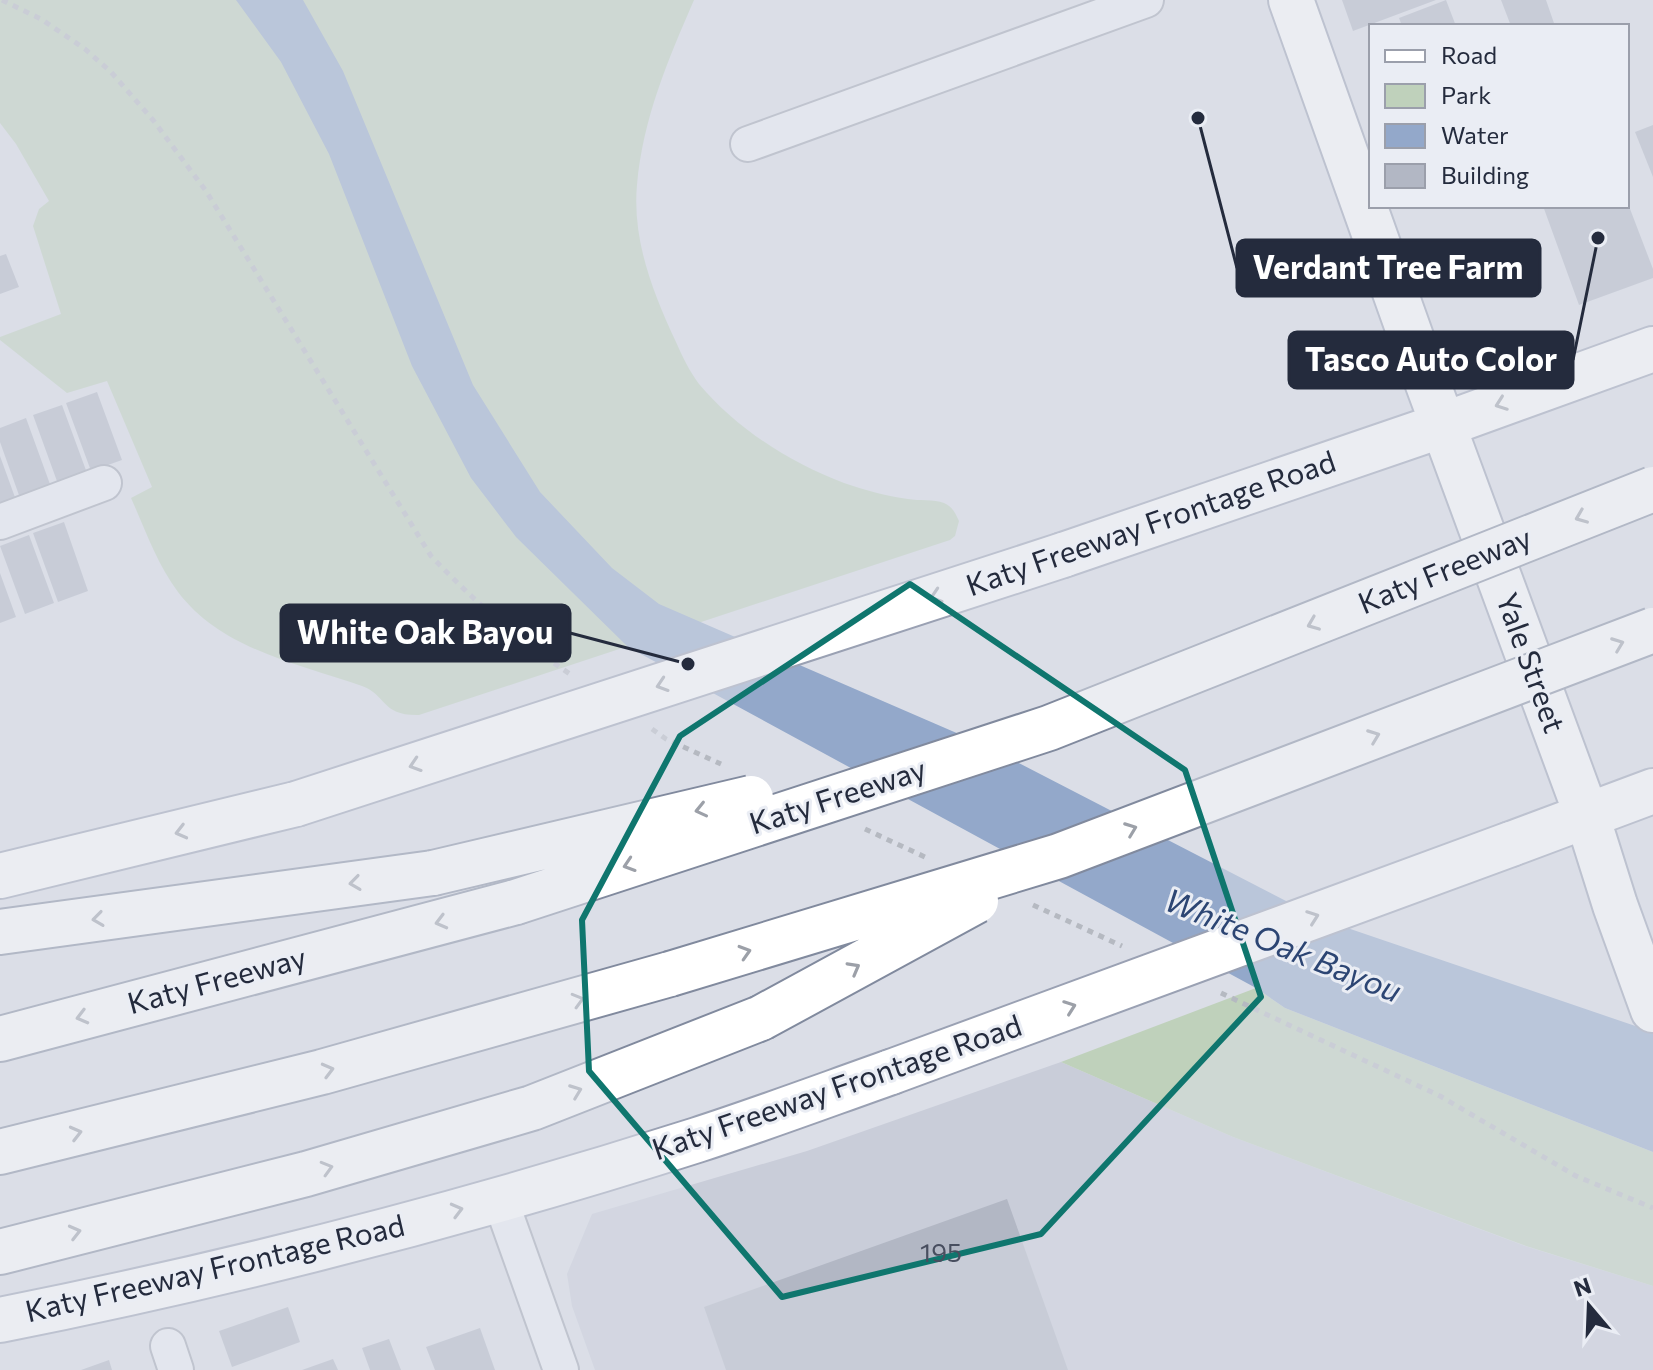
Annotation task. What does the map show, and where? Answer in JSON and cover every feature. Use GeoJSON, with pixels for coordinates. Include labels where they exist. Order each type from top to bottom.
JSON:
{"type":"FeatureCollection","features":[{"type":"Feature","properties":{"kind":"main road","name":"Yale Street"},"geometry":{"type":"LineString","coordinates":[[1291,0],[1369,195]]}},
{"type":"Feature","properties":{"kind":"main road","name":"Yale Street"},"geometry":{"type":"LineString","coordinates":[[1373,208],[1443,425],[1587,816],[1653,1010]]}},
{"type":"Feature","properties":{"kind":"main road","name":"Katy Freeway Frontage Road"},"geometry":{"type":"LineString","coordinates":[[0,876],[296,804],[1063,555],[1443,425],[1653,349]]}},
{"type":"Feature","properties":{"kind":"main road","name":"Katy Freeway"},"geometry":{"type":"LineString","coordinates":[[0,1039],[516,902],[1049,728],[1653,489]]}},
{"type":"Feature","properties":{"kind":"main road"},"geometry":{"type":"LineString","coordinates":[[0,1152],[322,1072],[670,974],[1059,856],[1653,630]]}},
{"type":"Feature","properties":{"kind":"main road"},"geometry":{"type":"LineString","coordinates":[[0,932],[433,873],[1049,728]]}},
{"type":"Feature","properties":{"kind":"main road","name":"Katy Freeway Frontage Road"},"geometry":{"type":"LineString","coordinates":[[0,1320],[155,1289],[500,1199],[697,1140],[891,1072],[1653,791]]}},
{"type":"Feature","properties":{"kind":"main road"},"geometry":{"type":"LineString","coordinates":[[0,1252],[306,1174],[532,1108],[761,1018],[1059,856]]}},
{"type":"Feature","properties":{"kind":"street"},"geometry":{"type":"LineString","coordinates":[[748,144],[1146,0]]}},
{"type":"Feature","properties":{"kind":"street"},"geometry":{"type":"LineString","coordinates":[[0,522],[104,483]]}},
{"type":"Feature","properties":{"kind":"street"},"geometry":{"type":"LineString","coordinates":[[500,1199],[561,1370]]}},
{"type":"Feature","properties":{"kind":"highlighted area"},"geometry":{"type":"Polygon","coordinates":[[[910,584],[1185,770],[1261,997],[1041,1234],[782,1297],[589,1071],[582,920],[680,736],[910,584]]]}},
{"type":"Feature","properties":{"kind":"shaded area"},"geometry":{"type":"Polygon","coordinates":[[[1061,1062],[1233,1137],[1525,1246],[1653,1286],[1653,1370],[595,1370],[572,1306],[567,1274],[592,1214],[807,1151],[1061,1062]]]}},
{"type":"Feature","properties":{"kind":"green space"},"geometry":{"type":"Polygon","coordinates":[[[0,0],[694,0],[651,113],[640,160],[636,206],[646,266],[681,353],[696,379],[714,400],[765,442],[804,465],[852,486],[912,500],[944,503],[952,508],[959,521],[955,536],[419,715],[391,709],[376,694],[362,686],[287,662],[238,641],[196,612],[178,592],[158,558],[131,498],[152,487],[107,381],[67,393],[0,340],[0,337],[61,314],[33,226],[39,209],[49,201],[0,123],[0,0]]]}},
{"type":"Feature","properties":{"kind":"green space"},"geometry":{"type":"Polygon","coordinates":[[[1256,988],[1285,1008],[1653,1152],[1653,1286],[1526,1246],[1233,1137],[1061,1062],[1256,988]]]}},
{"type":"Feature","properties":{"kind":"water"},"geometry":{"type":"Polygon","coordinates":[[[236,0],[303,0],[343,71],[473,385],[540,492],[612,568],[659,604],[982,744],[1321,919],[1653,1032],[1653,1152],[1285,1008],[1256,988],[628,647],[516,537],[471,478],[412,366],[329,154],[281,62],[236,0]]]}},
{"type":"Feature","properties":{"kind":"building"},"geometry":{"type":"Polygon","coordinates":[[[1342,0],[1436,0],[1369,24],[1353,31],[1342,0]]]}},
{"type":"Feature","properties":{"kind":"building"},"geometry":{"type":"Polygon","coordinates":[[[1446,0],[1455,24],[1401,24],[1399,18],[1446,0]]]}},
{"type":"Feature","properties":{"kind":"building"},"geometry":{"type":"Polygon","coordinates":[[[1501,0],[1546,0],[1554,24],[1510,24],[1501,0]]]}},
{"type":"Feature","properties":{"kind":"building"},"geometry":{"type":"Polygon","coordinates":[[[1653,125],[1653,177],[1635,132],[1653,125]]]}},
{"type":"Feature","properties":{"kind":"building"},"geometry":{"type":"Polygon","coordinates":[[[1629,206],[1653,269],[1653,278],[1579,305],[1544,208],[1629,206]]]}},
{"type":"Feature","properties":{"kind":"building"},"geometry":{"type":"Polygon","coordinates":[[[6,254],[19,287],[0,294],[0,256],[6,254]]]}},
{"type":"Feature","properties":{"kind":"building"},"geometry":{"type":"Polygon","coordinates":[[[97,392],[122,460],[91,471],[66,403],[97,392]]]}},
{"type":"Feature","properties":{"kind":"building"},"geometry":{"type":"Polygon","coordinates":[[[62,405],[87,473],[58,484],[33,415],[62,405]]]}},
{"type":"Feature","properties":{"kind":"building"},"geometry":{"type":"Polygon","coordinates":[[[26,418],[51,487],[20,498],[0,442],[0,428],[26,418]]]}},
{"type":"Feature","properties":{"kind":"building"},"geometry":{"type":"Polygon","coordinates":[[[0,456],[16,500],[0,506],[0,456]]]}},
{"type":"Feature","properties":{"kind":"building"},"geometry":{"type":"Polygon","coordinates":[[[64,522],[88,591],[58,602],[33,533],[64,522]]]}},
{"type":"Feature","properties":{"kind":"building"},"geometry":{"type":"Polygon","coordinates":[[[29,535],[54,603],[25,614],[0,546],[29,535]]]}},
{"type":"Feature","properties":{"kind":"building"},"geometry":{"type":"Polygon","coordinates":[[[0,573],[16,617],[0,623],[0,573]]]}},
{"type":"Feature","properties":{"kind":"building"},"geometry":{"type":"Polygon","coordinates":[[[1007,1199],[1068,1370],[726,1370],[704,1307],[1007,1199]]]}},
{"type":"Feature","properties":{"kind":"building"},"geometry":{"type":"Polygon","coordinates":[[[288,1307],[300,1342],[232,1367],[219,1331],[288,1307]]]}},
{"type":"Feature","properties":{"kind":"building"},"geometry":{"type":"Polygon","coordinates":[[[480,1328],[495,1370],[435,1370],[426,1347],[480,1328]]]}},
{"type":"Feature","properties":{"kind":"building"},"geometry":{"type":"Polygon","coordinates":[[[389,1339],[401,1370],[370,1370],[362,1348],[389,1339]]]}},
{"type":"Feature","properties":{"kind":"building"},"geometry":{"type":"Polygon","coordinates":[[[333,1359],[338,1370],[302,1370],[333,1359]]]}},
{"type":"Feature","properties":{"kind":"building"},"geometry":{"type":"Polygon","coordinates":[[[109,1360],[112,1370],[81,1370],[109,1360]]]}},
{"type":"Feature","properties":{"kind":"place","name":"Verdant Tree Farm"},"geometry":{"type":"Point","coordinates":[1198,118]}},
{"type":"Feature","properties":{"kind":"place","name":"Tasco Auto Color"},"geometry":{"type":"Point","coordinates":[1598,238]}},
{"type":"Feature","properties":{"kind":"place","name":"White Oak Bayou"},"geometry":{"type":"Point","coordinates":[688,664]}}]}
